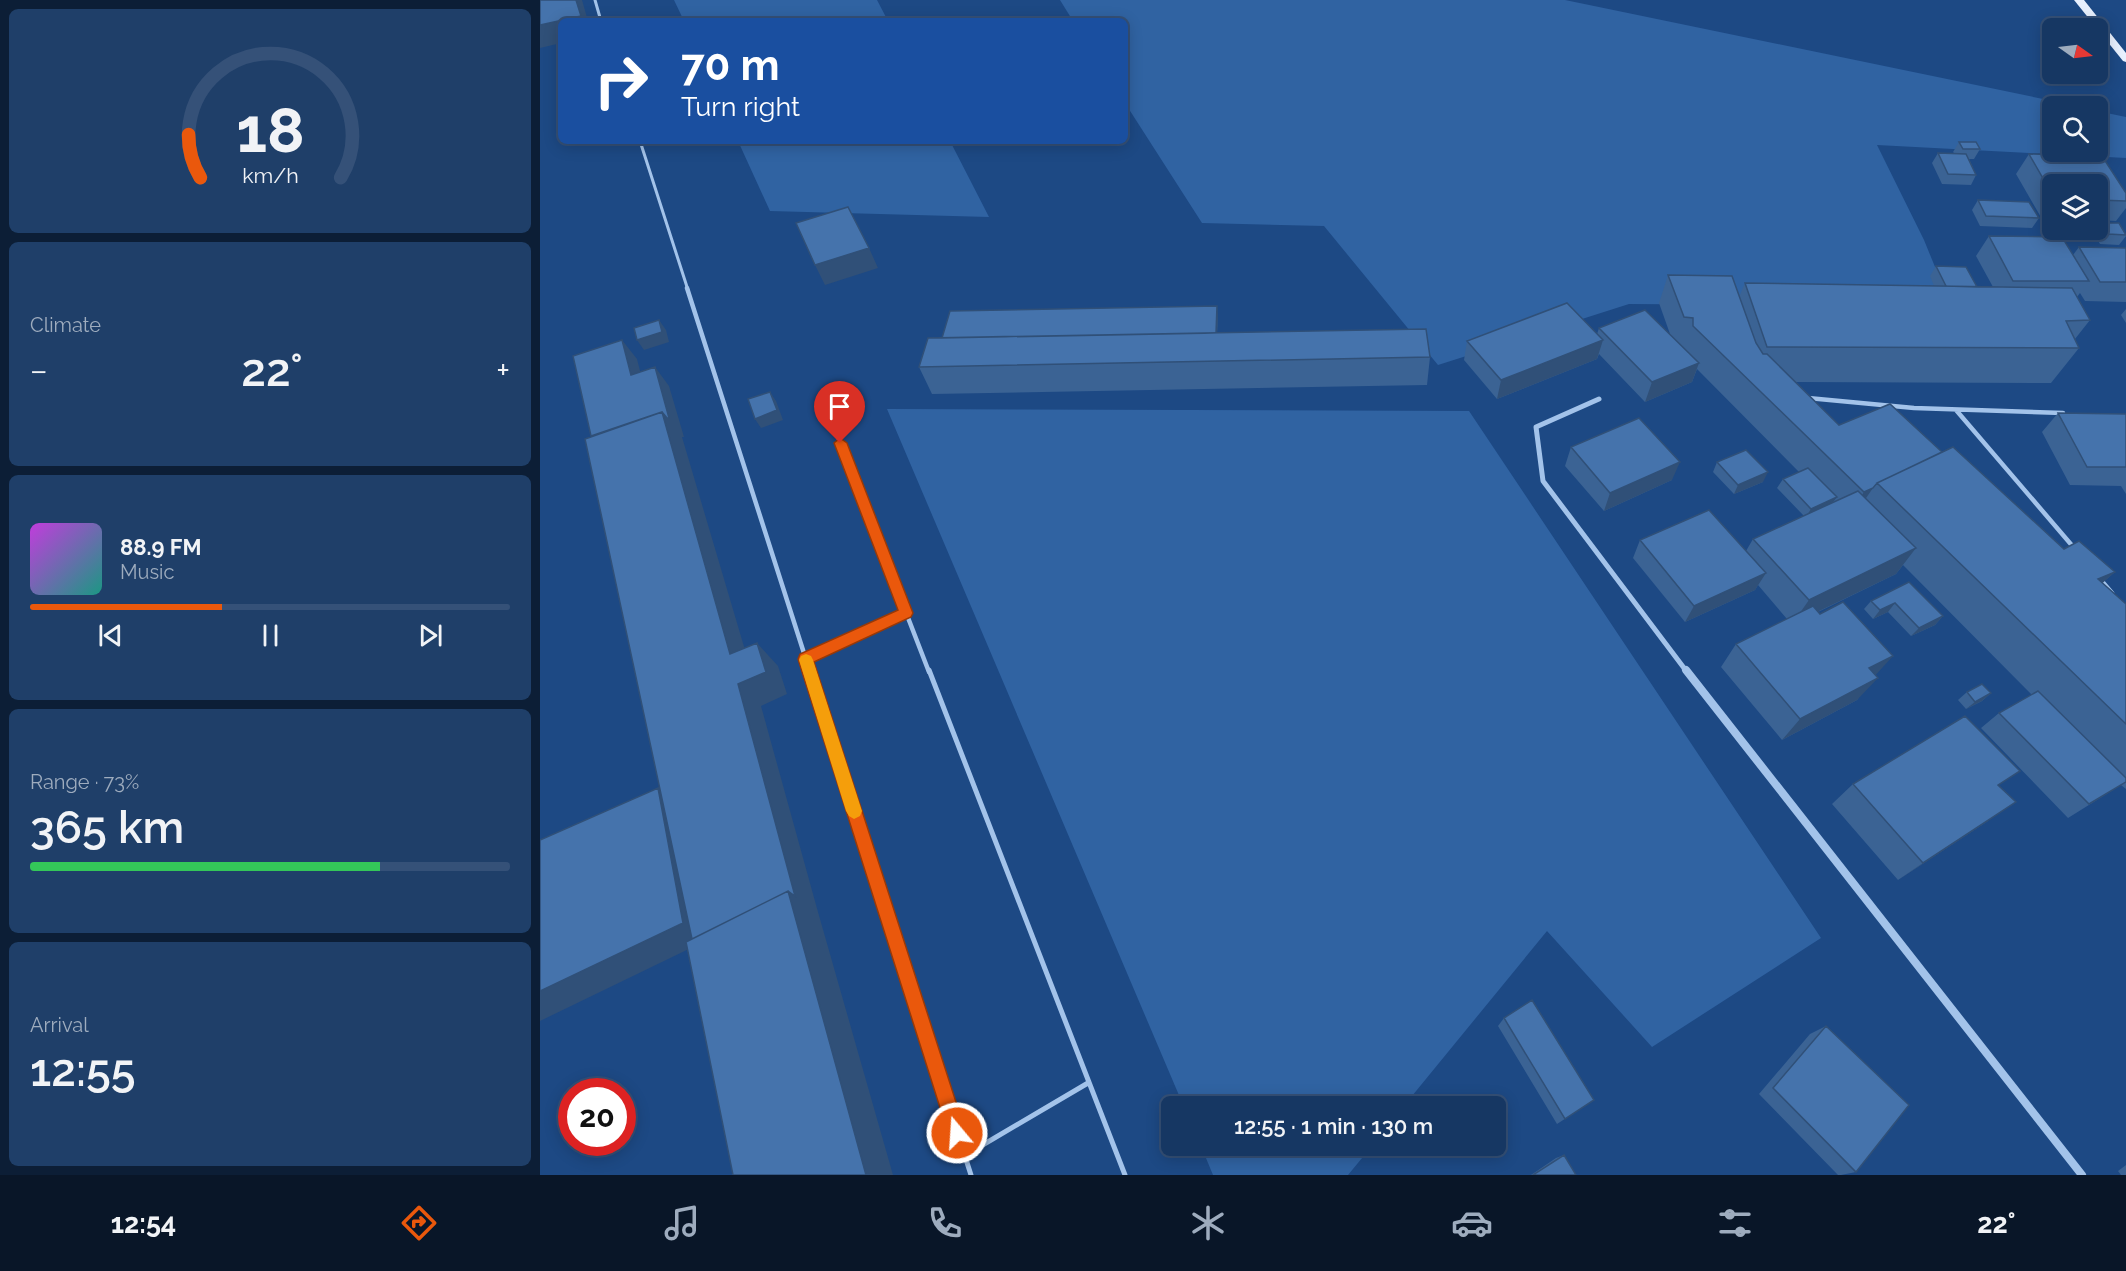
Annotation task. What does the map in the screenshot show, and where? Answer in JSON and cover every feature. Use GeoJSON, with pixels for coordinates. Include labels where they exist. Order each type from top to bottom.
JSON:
{"type":"FeatureCollection","features":[{"type":"Feature","properties":{"kind":"main road"},"geometry":{"type":"LineString","coordinates":[[2079,0],[2126,59]]}},
{"type":"Feature","properties":{"kind":"street"},"geometry":{"type":"LineString","coordinates":[[1599,399],[1536,427],[1543,481],[1634,604],[2082,1175]]}},
{"type":"Feature","properties":{"kind":"lane"},"geometry":{"type":"LineString","coordinates":[[595,0],[601,18]]}},
{"type":"Feature","properties":{"kind":"lane"},"geometry":{"type":"LineString","coordinates":[[641,144],[970,1175]]}},
{"type":"Feature","properties":{"kind":"lane"},"geometry":{"type":"LineString","coordinates":[[1803,398],[1956,410],[2071,413]]}},
{"type":"Feature","properties":{"kind":"lane"},"geometry":{"type":"LineString","coordinates":[[1956,410],[2078,553]]}},
{"type":"Feature","properties":{"kind":"lane"},"geometry":{"type":"LineString","coordinates":[[832,421],[1125,1175]]}},
{"type":"Feature","properties":{"kind":"lane"},"geometry":{"type":"LineString","coordinates":[[2093,570],[2114,595]]}},
{"type":"Feature","properties":{"kind":"lane"},"geometry":{"type":"LineString","coordinates":[[806,659],[906,613]]}},
{"type":"Feature","properties":{"kind":"lane"},"geometry":{"type":"LineString","coordinates":[[964,1156],[1088,1083]]}},
{"type":"Feature","properties":{"kind":"shaded area"},"geometry":{"type":"Polygon","coordinates":[[[674,0],[877,0],[886,18],[683,18],[674,0]]]}},
{"type":"Feature","properties":{"kind":"shaded area"},"geometry":{"type":"Polygon","coordinates":[[[1060,0],[1565,0],[2042,99],[2042,154],[1877,145],[1924,240],[1951,306],[1629,304],[1438,365],[1324,226],[1202,223],[1128,108],[1128,18],[1071,18],[1060,0]]]}},
{"type":"Feature","properties":{"kind":"shaded area"},"geometry":{"type":"Polygon","coordinates":[[[2108,113],[2126,117],[2126,158],[2108,157],[2108,113]]]}},
{"type":"Feature","properties":{"kind":"shaded area"},"geometry":{"type":"Polygon","coordinates":[[[739,144],[952,144],[989,217],[770,211],[739,144]]]}},
{"type":"Feature","properties":{"kind":"shaded area"},"geometry":{"type":"Polygon","coordinates":[[[887,409],[1469,411],[1821,938],[1652,1047],[1547,931],[1412,1096],[1179,1096],[887,409]]]}},
{"type":"Feature","properties":{"kind":"shaded area"},"geometry":{"type":"Polygon","coordinates":[[[1205,1156],[1364,1156],[1348,1175],[1213,1175],[1205,1156]]]}},
{"type":"Feature","properties":{"kind":"building"},"geometry":{"type":"Polygon","coordinates":[[[540,0],[576,0],[581,16],[558,18],[558,21],[540,25],[540,0]]]}},
{"type":"Feature","properties":{"kind":"building"},"geometry":{"type":"Polygon","coordinates":[[[1959,142],[1976,142],[1980,149],[1963,149],[1959,142]]]}},
{"type":"Feature","properties":{"kind":"building"},"geometry":{"type":"Polygon","coordinates":[[[1938,153],[1966,154],[1976,175],[1948,174],[1938,153]]]}},
{"type":"Feature","properties":{"kind":"building"},"geometry":{"type":"Polygon","coordinates":[[[2029,154],[2042,154],[2042,162],[2106,162],[2126,193],[2126,201],[2108,200],[2108,174],[2042,174],[2042,177],[2029,154]]]}},
{"type":"Feature","properties":{"kind":"building"},"geometry":{"type":"Polygon","coordinates":[[[1978,200],[2029,202],[2039,218],[1986,216],[1978,200]]]}},
{"type":"Feature","properties":{"kind":"building"},"geometry":{"type":"Polygon","coordinates":[[[848,207],[869,248],[815,265],[796,223],[848,207]]]}},
{"type":"Feature","properties":{"kind":"building"},"geometry":{"type":"Polygon","coordinates":[[[2108,223],[2119,223],[2126,235],[2108,234],[2108,223]]]}},
{"type":"Feature","properties":{"kind":"building"},"geometry":{"type":"Polygon","coordinates":[[[1989,236],[2042,237],[2042,240],[2064,240],[2089,281],[2013,281],[1989,236]]]}},
{"type":"Feature","properties":{"kind":"building"},"geometry":{"type":"Polygon","coordinates":[[[2079,247],[2126,248],[2126,282],[2100,282],[2079,247]]]}},
{"type":"Feature","properties":{"kind":"building"},"geometry":{"type":"Polygon","coordinates":[[[1936,266],[1966,267],[1977,287],[1946,286],[1936,266]]]}},
{"type":"Feature","properties":{"kind":"building"},"geometry":{"type":"Polygon","coordinates":[[[1668,275],[1732,276],[1756,343],[1763,354],[1767,354],[1839,425],[1890,404],[1942,452],[1877,483],[1873,488],[1864,492],[1693,326],[1693,318],[1684,317],[1668,275]]]}},
{"type":"Feature","properties":{"kind":"building"},"geometry":{"type":"Polygon","coordinates":[[[1745,283],[2072,288],[2090,320],[2066,321],[2079,348],[1767,347],[1745,283]]]}},
{"type":"Feature","properties":{"kind":"building"},"geometry":{"type":"Polygon","coordinates":[[[1567,303],[1603,340],[1501,380],[1467,341],[1567,303]]]}},
{"type":"Feature","properties":{"kind":"building"},"geometry":{"type":"Polygon","coordinates":[[[1217,306],[1216,333],[942,338],[950,311],[1217,306]]]}},
{"type":"Feature","properties":{"kind":"building"},"geometry":{"type":"Polygon","coordinates":[[[1645,310],[1699,363],[1652,382],[1599,328],[1645,310]]]}},
{"type":"Feature","properties":{"kind":"building"},"geometry":{"type":"Polygon","coordinates":[[[659,320],[662,332],[637,340],[634,328],[659,320]]]}},
{"type":"Feature","properties":{"kind":"building"},"geometry":{"type":"Polygon","coordinates":[[[1426,329],[1430,357],[919,367],[928,338],[1426,329]]]}},
{"type":"Feature","properties":{"kind":"building"},"geometry":{"type":"Polygon","coordinates":[[[622,340],[631,375],[655,367],[669,418],[662,412],[591,436],[573,356],[622,340]]]}},
{"type":"Feature","properties":{"kind":"building"},"geometry":{"type":"Polygon","coordinates":[[[770,392],[777,410],[755,419],[748,399],[770,392]]]}},
{"type":"Feature","properties":{"kind":"building"},"geometry":{"type":"Polygon","coordinates":[[[662,412],[730,654],[757,643],[766,672],[738,684],[795,896],[788,891],[692,939],[585,439],[662,412]]]}},
{"type":"Feature","properties":{"kind":"building"},"geometry":{"type":"Polygon","coordinates":[[[2058,413],[2126,414],[2126,467],[2087,467],[2058,413]]]}},
{"type":"Feature","properties":{"kind":"building"},"geometry":{"type":"Polygon","coordinates":[[[1639,418],[1680,462],[1610,493],[1571,447],[1639,418]]]}},
{"type":"Feature","properties":{"kind":"building"},"geometry":{"type":"Polygon","coordinates":[[[1953,447],[2064,549],[2079,541],[2115,572],[2098,579],[2126,604],[2126,724],[1877,483],[1953,447]]]}},
{"type":"Feature","properties":{"kind":"building"},"geometry":{"type":"Polygon","coordinates":[[[1746,450],[1768,472],[1738,485],[1717,462],[1746,450]]]}},
{"type":"Feature","properties":{"kind":"building"},"geometry":{"type":"Polygon","coordinates":[[[1808,468],[1837,497],[1811,509],[1783,479],[1808,468]]]}},
{"type":"Feature","properties":{"kind":"building"},"geometry":{"type":"Polygon","coordinates":[[[1858,491],[1916,548],[1809,600],[1753,539],[1858,491]]]}},
{"type":"Feature","properties":{"kind":"building"},"geometry":{"type":"Polygon","coordinates":[[[1709,510],[1766,573],[1694,606],[1640,540],[1709,510]]]}},
{"type":"Feature","properties":{"kind":"building"},"geometry":{"type":"Polygon","coordinates":[[[1909,582],[1943,616],[1919,628],[1895,603],[1880,610],[1871,601],[1909,582]]]}},
{"type":"Feature","properties":{"kind":"building"},"geometry":{"type":"Polygon","coordinates":[[[1843,602],[1893,656],[1869,668],[1878,678],[1800,719],[1736,644],[1813,606],[1820,614],[1843,602]]]}},
{"type":"Feature","properties":{"kind":"building"},"geometry":{"type":"Polygon","coordinates":[[[1982,684],[1991,693],[1975,702],[1967,692],[1982,684]]]}},
{"type":"Feature","properties":{"kind":"building"},"geometry":{"type":"Polygon","coordinates":[[[2038,691],[2126,778],[2126,782],[2089,804],[1999,713],[2038,691]]]}},
{"type":"Feature","properties":{"kind":"building"},"geometry":{"type":"Polygon","coordinates":[[[1965,716],[2020,771],[1998,785],[2016,802],[1923,863],[1853,784],[1965,716]]]}},
{"type":"Feature","properties":{"kind":"building"},"geometry":{"type":"Polygon","coordinates":[[[658,788],[683,923],[540,991],[540,840],[658,788]]]}},
{"type":"Feature","properties":{"kind":"building"},"geometry":{"type":"Polygon","coordinates":[[[788,891],[866,1175],[733,1175],[686,942],[788,891]]]}},
{"type":"Feature","properties":{"kind":"building"},"geometry":{"type":"Polygon","coordinates":[[[1532,1000],[1594,1100],[1565,1119],[1504,1018],[1532,1000]]]}},
{"type":"Feature","properties":{"kind":"building"},"geometry":{"type":"Polygon","coordinates":[[[1826,1026],[1909,1105],[1856,1172],[1773,1088],[1826,1026]]]}},
{"type":"Feature","properties":{"kind":"building"},"geometry":{"type":"Polygon","coordinates":[[[1564,1155],[1576,1175],[1533,1175],[1564,1155]]]}},
{"type":"Feature","properties":{"kind":"slow traffic"},"geometry":{"type":"LineString","coordinates":[[806,660],[854,811]]}},
{"type":"Feature","properties":{"kind":"route"},"geometry":{"type":"LineString","coordinates":[[840,443],[906,613],[806,659],[957,1133]]}}]}
